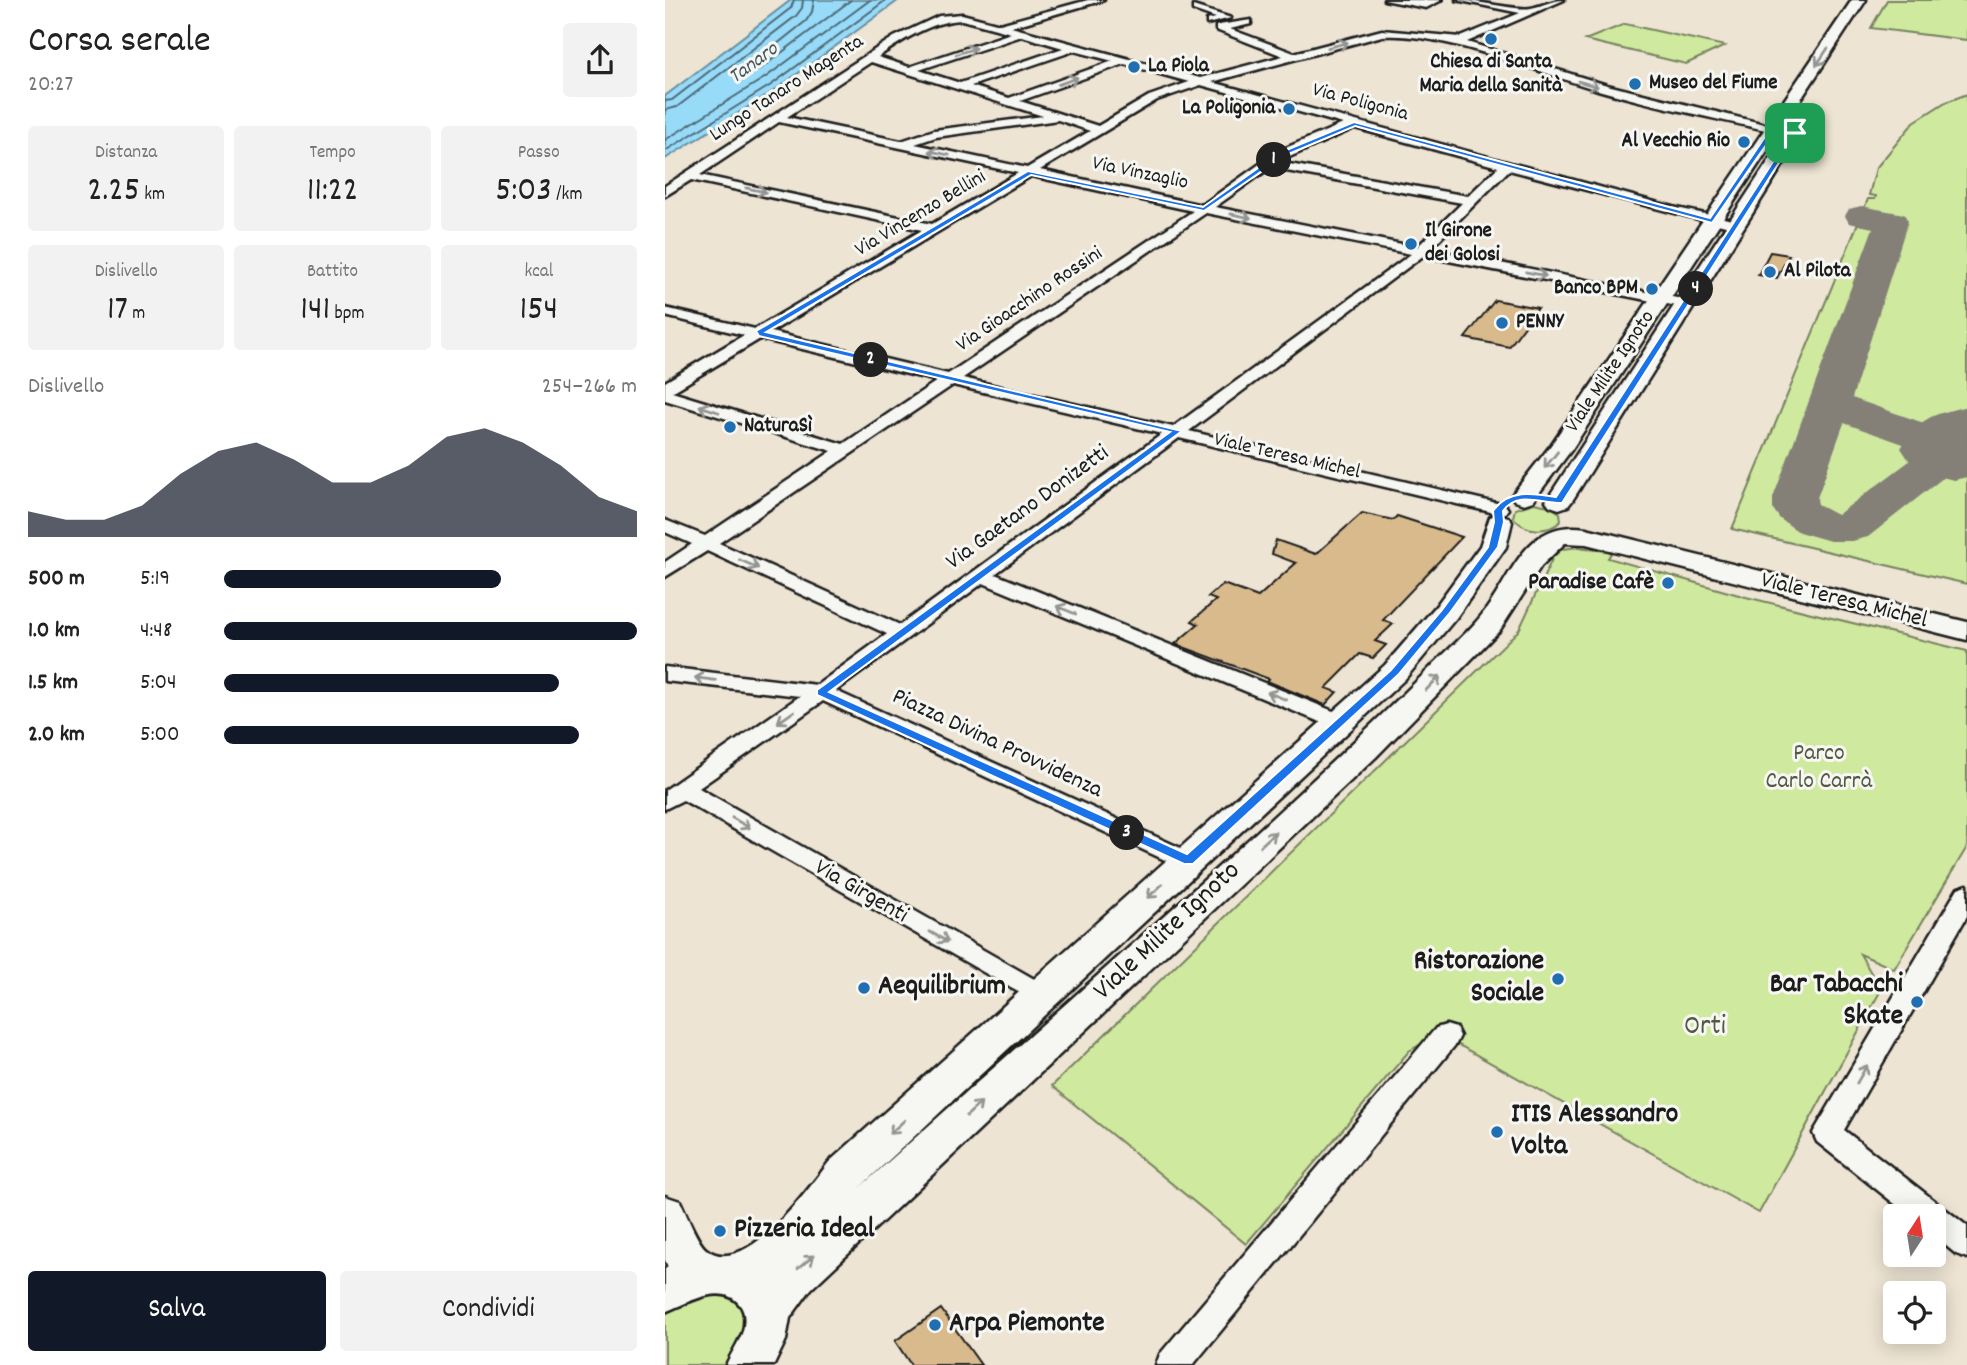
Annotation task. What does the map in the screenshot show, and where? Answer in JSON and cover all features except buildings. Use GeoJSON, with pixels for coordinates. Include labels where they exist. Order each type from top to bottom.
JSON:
{"type":"FeatureCollection","features":[{"type":"Feature","properties":{"kind":"main road","name":"Viale Milite Ignoto"},"geometry":{"type":"LineString","coordinates":[[1524,496],[1560,449],[1859,0]]}},
{"type":"Feature","properties":{"kind":"main road","name":"Viale Milite Ignoto"},"geometry":{"type":"LineString","coordinates":[[757,1351],[778,1294],[803,1264],[1395,721],[1490,624],[1564,516],[1686,304],[1795,133],[1875,0]]}},
{"type":"Feature","properties":{"kind":"main road"},"geometry":{"type":"LineString","coordinates":[[1524,496],[1543,497],[1564,516],[1526,537],[1508,530],[1499,515],[1508,501],[1524,496]]}},
{"type":"Feature","properties":{"kind":"main road","name":"Viale Milite Ignoto"},"geometry":{"type":"LineString","coordinates":[[665,1291],[685,1280],[759,1264],[803,1230],[844,1175],[1395,672],[1446,612],[1493,547],[1499,515]]}},
{"type":"Feature","properties":{"kind":"main road","name":"Viale Teresa Michel"},"geometry":{"type":"LineString","coordinates":[[1564,516],[1583,518],[1625,531],[1967,612]]}},
{"type":"Feature","properties":{"kind":"main road","name":"Viale Teresa Michel"},"geometry":{"type":"LineString","coordinates":[[1564,516],[1586,536],[1967,631]]}},
{"type":"Feature","properties":{"kind":"main road"},"geometry":{"type":"LineString","coordinates":[[665,1215],[689,1263],[747,1281],[757,1290],[765,1302],[757,1351]]}},
{"type":"Feature","properties":{"kind":"street"},"geometry":{"type":"LineString","coordinates":[[1002,27],[1099,0]]}},
{"type":"Feature","properties":{"kind":"street"},"geometry":{"type":"LineString","coordinates":[[1389,0],[1426,5],[1437,0]]}},
{"type":"Feature","properties":{"kind":"street"},"geometry":{"type":"LineString","coordinates":[[1461,0],[1531,12]]}},
{"type":"Feature","properties":{"kind":"street"},"geometry":{"type":"LineString","coordinates":[[1453,41],[1472,37],[1559,0]]}},
{"type":"Feature","properties":{"kind":"street"},"geometry":{"type":"LineString","coordinates":[[1196,8],[1225,16],[1207,23],[1295,57]]}},
{"type":"Feature","properties":{"kind":"street","name":"Lungo Tanaro Magenta"},"geometry":{"type":"LineString","coordinates":[[665,191],[870,58],[932,22],[952,17],[973,19]]}},
{"type":"Feature","properties":{"kind":"street","name":"Via Poligonia"},"geometry":{"type":"LineString","coordinates":[[973,19],[1712,221],[1737,225]]}},
{"type":"Feature","properties":{"kind":"street"},"geometry":{"type":"LineString","coordinates":[[1219,28],[1248,22]]}},
{"type":"Feature","properties":{"kind":"street","name":"Via Vincenzo Bellini"},"geometry":{"type":"LineString","coordinates":[[665,389],[1149,100],[1201,81],[1389,32],[1453,41],[1604,88],[1773,130],[1795,133]]}},
{"type":"Feature","properties":{"kind":"street"},"geometry":{"type":"LineString","coordinates":[[909,70],[1023,33]]}},
{"type":"Feature","properties":{"kind":"street"},"geometry":{"type":"LineString","coordinates":[[961,86],[1074,47]]}},
{"type":"Feature","properties":{"kind":"street"},"geometry":{"type":"LineString","coordinates":[[870,58],[1100,130]]}},
{"type":"Feature","properties":{"kind":"street"},"geometry":{"type":"LineString","coordinates":[[1011,101],[1124,61]]}},
{"type":"Feature","properties":{"kind":"street"},"geometry":{"type":"LineString","coordinates":[[901,145],[934,134],[1063,117]]}},
{"type":"Feature","properties":{"kind":"street","name":"Via Vinzaglio"},"geometry":{"type":"LineString","coordinates":[[776,118],[1204,209],[1686,304]]}},
{"type":"Feature","properties":{"kind":"street","name":"Via Gioacchino Rossini"},"geometry":{"type":"LineString","coordinates":[[665,571],[1269,164],[1301,145],[1354,124]]}},
{"type":"Feature","properties":{"kind":"street"},"geometry":{"type":"LineString","coordinates":[[1269,164],[1472,201]]}},
{"type":"Feature","properties":{"kind":"street","name":"Via Gaetano Donizetti"},"geometry":{"type":"LineString","coordinates":[[674,795],[821,692],[1421,252],[1508,164]]}},
{"type":"Feature","properties":{"kind":"street"},"geometry":{"type":"LineString","coordinates":[[689,176],[937,229]]}},
{"type":"Feature","properties":{"kind":"street","name":"Viale Teresa Michel"},"geometry":{"type":"LineString","coordinates":[[665,312],[1177,431],[1499,515]]}},
{"type":"Feature","properties":{"kind":"street"},"geometry":{"type":"LineString","coordinates":[[665,395],[845,450]]}},
{"type":"Feature","properties":{"kind":"street"},"geometry":{"type":"LineString","coordinates":[[665,525],[902,633]]}},
{"type":"Feature","properties":{"kind":"street"},"geometry":{"type":"LineString","coordinates":[[980,575],[1340,722]]}},
{"type":"Feature","properties":{"kind":"street","name":"Piazza Divina Provvidenza"},"geometry":{"type":"LineString","coordinates":[[665,674],[821,692],[1188,860]]}},
{"type":"Feature","properties":{"kind":"street","name":"Via Girgenti"},"geometry":{"type":"LineString","coordinates":[[674,795],[1041,995]]}},
{"type":"Feature","properties":{"kind":"street"},"geometry":{"type":"LineString","coordinates":[[1917,1204],[1827,1133],[1967,894]]}},
{"type":"Feature","properties":{"kind":"street"},"geometry":{"type":"LineString","coordinates":[[1172,1365],[1446,1036]]}},
{"type":"Feature","properties":{"kind":"street"},"geometry":{"type":"LineString","coordinates":[[1946,1227],[1967,1244]]}},
{"type":"Feature","properties":{"kind":"green space"},"geometry":{"type":"Polygon","coordinates":[[[1887,0],[1967,0],[1967,40],[1871,28],[1887,0]]]}},
{"type":"Feature","properties":{"kind":"green space"},"geometry":{"type":"Polygon","coordinates":[[[1625,24],[1725,46],[1686,64],[1585,40],[1625,24]]]}},
{"type":"Feature","properties":{"kind":"green space"},"geometry":{"type":"Polygon","coordinates":[[[1967,94],[1967,584],[1732,529],[1868,199],[1875,199],[1876,196],[1869,195],[1876,168],[1914,122],[1944,103],[1967,94]]]}},
{"type":"Feature","properties":{"kind":"green space"},"geometry":{"type":"Polygon","coordinates":[[[1534,503],[1549,506],[1560,513],[1561,521],[1549,528],[1536,530],[1523,526],[1513,517],[1515,509],[1534,503]]]}},
{"type":"Feature","properties":{"kind":"green space","name":"Orti"},"geometry":{"type":"Polygon","coordinates":[[[1579,547],[1612,552],[1608,558],[1746,597],[1967,651],[1967,847],[1894,969],[1860,954],[1881,990],[1759,1213],[1439,1034],[1409,1051],[1246,1244],[1052,1086],[1519,630],[1553,557],[1562,549],[1579,547]]]}},
{"type":"Feature","properties":{"kind":"green space"},"geometry":{"type":"Polygon","coordinates":[[[723,1292],[735,1300],[745,1317],[742,1335],[727,1365],[665,1365],[665,1307],[674,1300],[723,1292]]]}},
{"type":"Feature","properties":{"kind":"water","name":"Tanaro"},"geometry":{"type":"Polygon","coordinates":[[[791,0],[899,0],[775,90],[665,159],[665,96],[791,0]]]}},
{"type":"Feature","properties":{"kind":"taxiway"},"geometry":{"type":"LineString","coordinates":[[1830,404],[1892,221],[1861,216]]}},
{"type":"Feature","properties":{"kind":"taxiway"},"geometry":{"type":"LineString","coordinates":[[1830,404],[1954,448],[1852,527],[1822,526],[1796,509],[1795,498],[1830,404]]}},
{"type":"Feature","properties":{"kind":"runway"},"geometry":{"type":"LineString","coordinates":[[1954,448],[1967,438]]}},
{"type":"Feature","properties":{"kind":"place","name":"Chiesa di Santa Maria della Sanità"},"geometry":{"type":"Point","coordinates":[1491,39]}},
{"type":"Feature","properties":{"kind":"place","name":"La Piola"},"geometry":{"type":"Point","coordinates":[1134,67]}},
{"type":"Feature","properties":{"kind":"place","name":"Museo del Fiume"},"geometry":{"type":"Point","coordinates":[1635,84]}},
{"type":"Feature","properties":{"kind":"place","name":"La Poligonia"},"geometry":{"type":"Point","coordinates":[1289,109]}},
{"type":"Feature","properties":{"kind":"place","name":"Al Vecchio Rio"},"geometry":{"type":"Point","coordinates":[1744,142]}},
{"type":"Feature","properties":{"kind":"place","name":"Il Girone dei Golosi"},"geometry":{"type":"Point","coordinates":[1411,244]}},
{"type":"Feature","properties":{"kind":"place","name":"Al Pilota"},"geometry":{"type":"Point","coordinates":[1770,272]}},
{"type":"Feature","properties":{"kind":"place","name":"Banco BPM"},"geometry":{"type":"Point","coordinates":[1652,289]}},
{"type":"Feature","properties":{"kind":"place","name":"PENNY"},"geometry":{"type":"Point","coordinates":[1502,323]}},
{"type":"Feature","properties":{"kind":"place","name":"NaturaSì"},"geometry":{"type":"Point","coordinates":[730,427]}},
{"type":"Feature","properties":{"kind":"place","name":"Paradise Cafè"},"geometry":{"type":"Point","coordinates":[1668,583]}},
{"type":"Feature","properties":{"kind":"place","name":"Ristorazione Sociale"},"geometry":{"type":"Point","coordinates":[1558,979]}},
{"type":"Feature","properties":{"kind":"place","name":"Aequilibrium"},"geometry":{"type":"Point","coordinates":[864,988]}},
{"type":"Feature","properties":{"kind":"place","name":"Bar Tabacchi Skate"},"geometry":{"type":"Point","coordinates":[1917,1002]}},
{"type":"Feature","properties":{"kind":"place","name":"ITIS Alessandro Volta"},"geometry":{"type":"Point","coordinates":[1497,1132]}},
{"type":"Feature","properties":{"kind":"place","name":"Pizzeria Ideal"},"geometry":{"type":"Point","coordinates":[720,1231]}},
{"type":"Feature","properties":{"kind":"place","name":"Arpa Piemonte"},"geometry":{"type":"Point","coordinates":[935,1325]}},
{"type":"Feature","properties":{"kind":"route"},"geometry":{"type":"LineString","coordinates":[[1354,124],[1712,221],[1773,130],[1795,133],[1559,501],[1530,496],[1515,498],[1503,504],[1498,511],[1499,522],[1493,547],[1446,612],[1395,672],[1188,860],[821,692],[1177,431],[759,333],[1030,172],[1204,209],[1282,155],[1354,124]]}},
{"type":"Feature","properties":{"kind":"park label","name":"Parco Carlo Carrà"},"geometry":{"type":"Point","coordinates":[1819,768]}}]}
